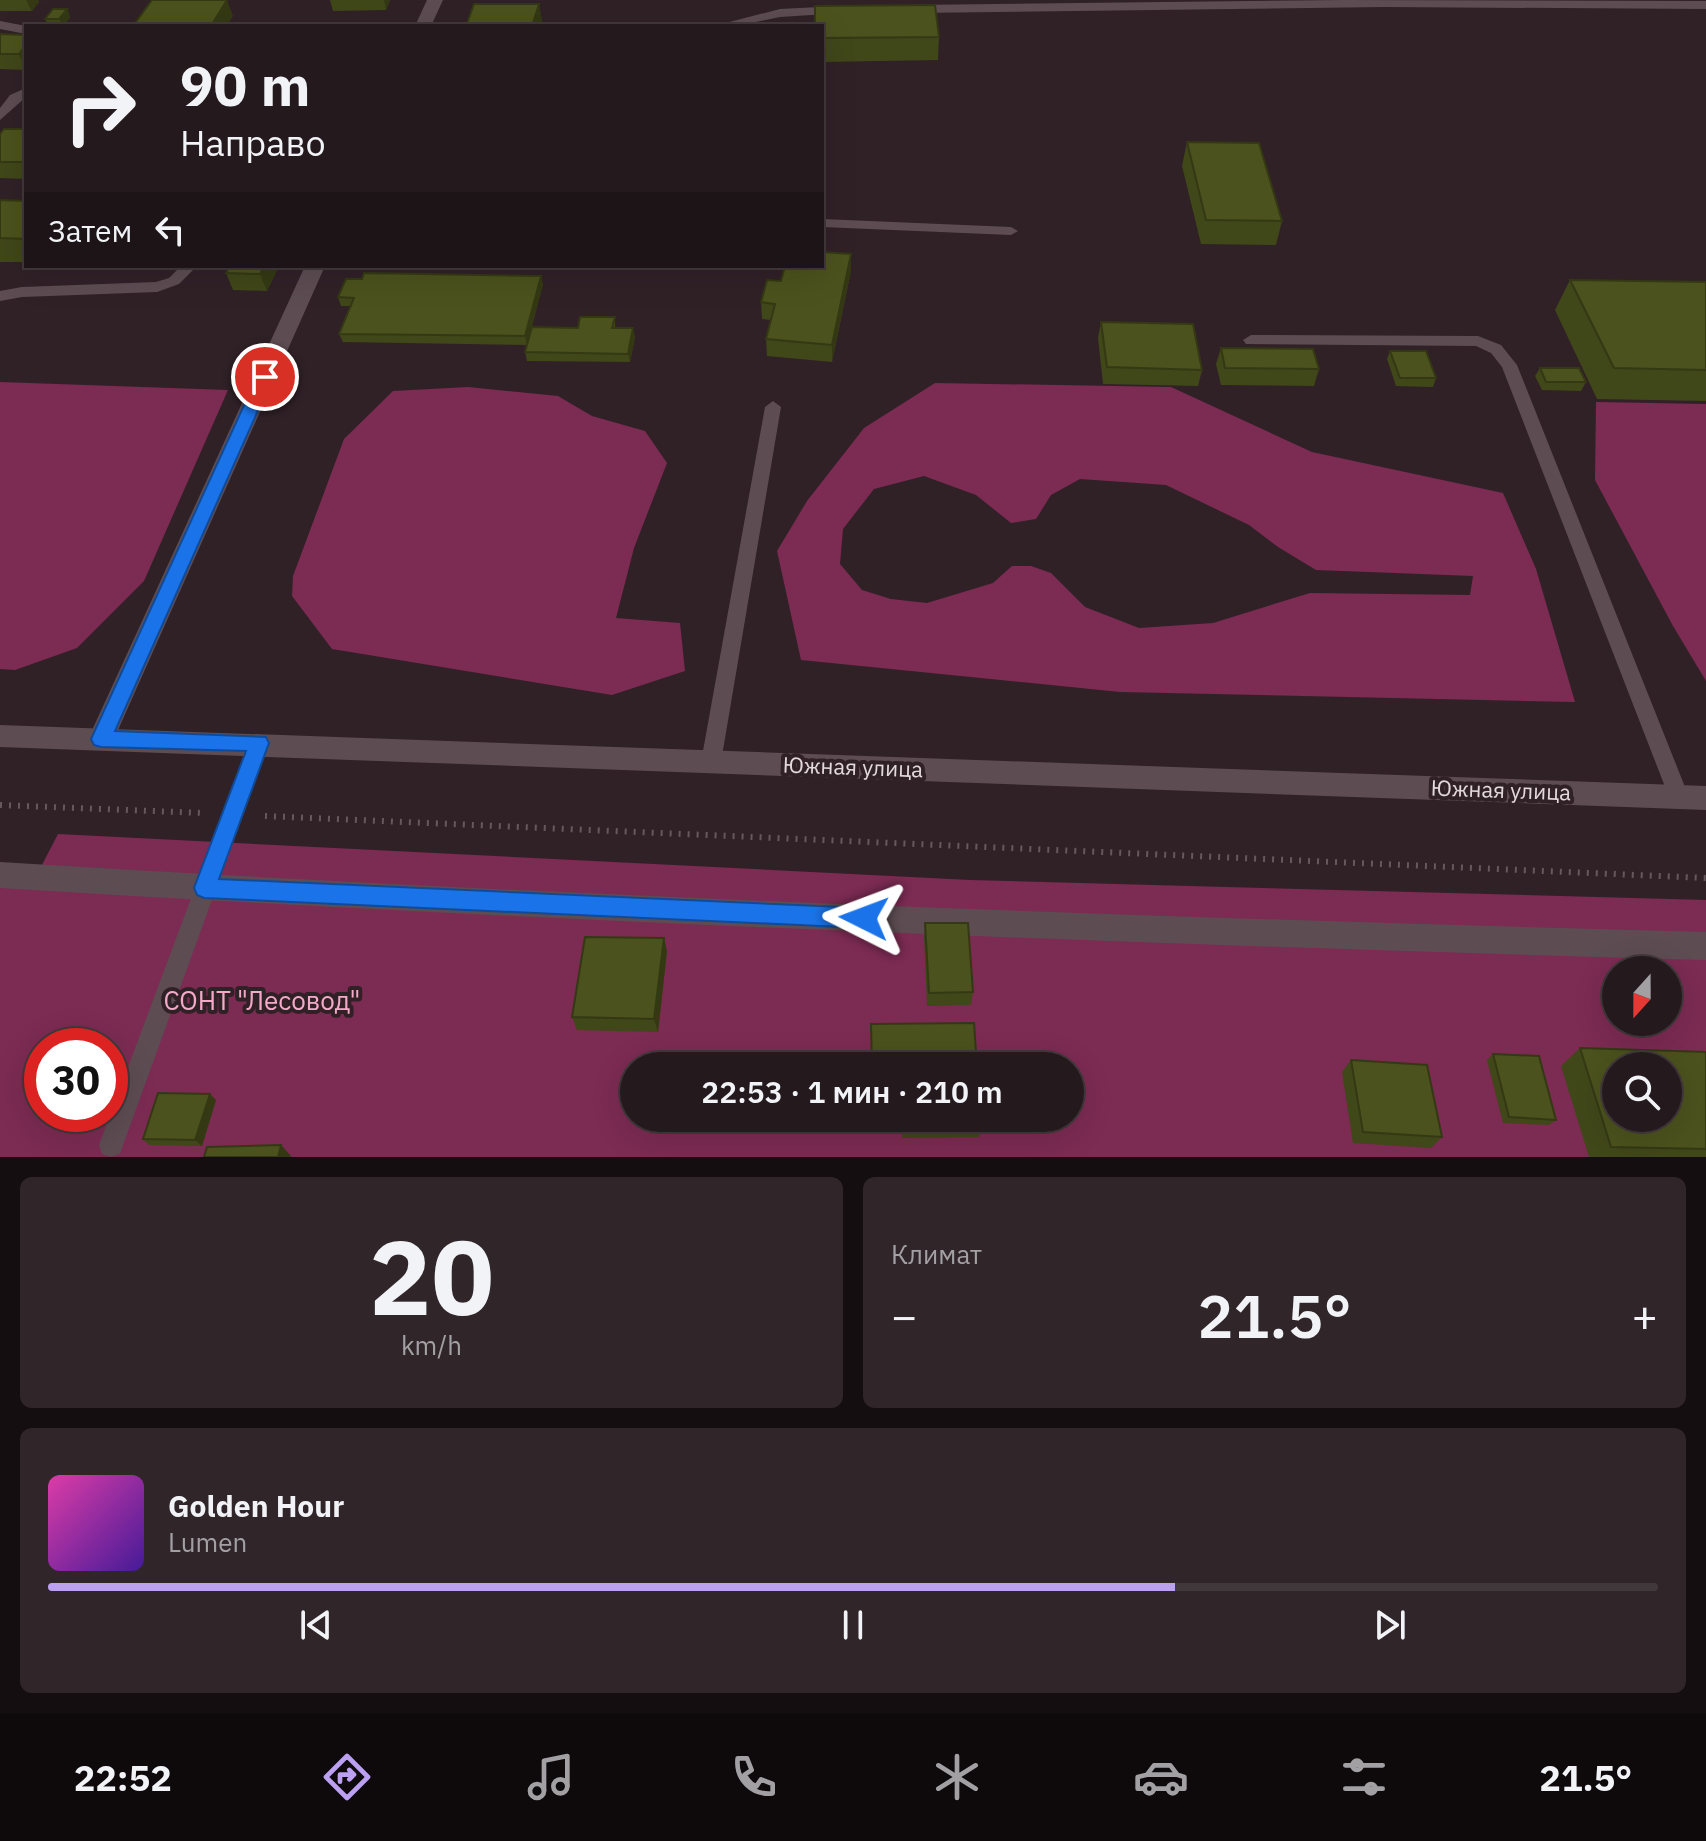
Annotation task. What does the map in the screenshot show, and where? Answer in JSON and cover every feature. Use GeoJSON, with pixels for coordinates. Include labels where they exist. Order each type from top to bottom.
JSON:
{"type":"FeatureCollection","features":[{"type":"Feature","properties":{"kind":"street"},"geometry":{"type":"LineString","coordinates":[[424,24],[435,0]]}},
{"type":"Feature","properties":{"kind":"street"},"geometry":{"type":"LineString","coordinates":[[101,739],[314,268]]}},
{"type":"Feature","properties":{"kind":"street","name":"Южная улица"},"geometry":{"type":"LineString","coordinates":[[0,736],[1693,797]]}},
{"type":"Feature","properties":{"kind":"street"},"geometry":{"type":"LineString","coordinates":[[0,875],[204,888],[1146,931],[1706,946]]}},
{"type":"Feature","properties":{"kind":"lane"},"geometry":{"type":"LineString","coordinates":[[892,10],[1385,3],[1706,5]]}},
{"type":"Feature","properties":{"kind":"lane"},"geometry":{"type":"LineString","coordinates":[[729,24],[780,13],[861,10]]}},
{"type":"Feature","properties":{"kind":"lane"},"geometry":{"type":"LineString","coordinates":[[0,25],[24,30]]}},
{"type":"Feature","properties":{"kind":"lane"},"geometry":{"type":"LineString","coordinates":[[0,98],[20,95]]}},
{"type":"Feature","properties":{"kind":"lane"},"geometry":{"type":"LineString","coordinates":[[0,116],[20,95]]}},
{"type":"Feature","properties":{"kind":"lane"},"geometry":{"type":"LineString","coordinates":[[824,223],[1011,231]]}},
{"type":"Feature","properties":{"kind":"lane"},"geometry":{"type":"LineString","coordinates":[[0,296],[22,292],[157,287],[174,281],[188,268]]}},
{"type":"Feature","properties":{"kind":"lane"},"geometry":{"type":"LineString","coordinates":[[1251,340],[1478,341],[1496,349],[1509,365],[1693,797]]}},
{"type":"Feature","properties":{"kind":"lane"},"geometry":{"type":"LineString","coordinates":[[711,762],[773,407]]}},
{"type":"Feature","properties":{"kind":"lane"},"geometry":{"type":"LineString","coordinates":[[111,1145],[259,743]]}},
{"type":"Feature","properties":{"kind":"path"},"geometry":{"type":"LineString","coordinates":[[0,805],[1706,878]]}},
{"type":"Feature","properties":{"kind":"green space"},"geometry":{"type":"Polygon","coordinates":[[[0,382],[228,390],[144,581],[77,648],[15,670],[0,669],[0,382]]]}},
{"type":"Feature","properties":{"kind":"green space"},"geometry":{"type":"Polygon","coordinates":[[[935,383],[1171,387],[1312,452],[1503,493],[1536,569],[1575,702],[1120,692],[801,660],[777,551],[807,501],[864,428],[935,383]],[[924,476],[874,489],[843,529],[840,564],[862,590],[891,599],[927,603],[993,583],[1012,566],[1031,566],[1051,573],[1085,607],[1139,628],[1213,623],[1310,593],[1470,595],[1473,576],[1316,570],[1249,525],[1166,485],[1080,479],[1051,495],[1036,519],[1011,523],[976,495],[924,476]]]}},
{"type":"Feature","properties":{"kind":"green space"},"geometry":{"type":"Polygon","coordinates":[[[468,387],[558,396],[592,416],[645,431],[667,463],[634,548],[616,618],[680,623],[685,671],[612,695],[332,649],[292,596],[293,576],[344,439],[393,391],[468,387]]]}},
{"type":"Feature","properties":{"kind":"green space"},"geometry":{"type":"Polygon","coordinates":[[[1596,402],[1706,404],[1706,681],[1595,480],[1596,402]]]}},
{"type":"Feature","properties":{"kind":"green space","name":"СОНТ \"Лесовод\""},"geometry":{"type":"Polygon","coordinates":[[[58,834],[970,880],[1706,900],[1706,1157],[0,1157],[0,887],[30,888],[58,834]]]}},
{"type":"Feature","properties":{"kind":"building"},"geometry":{"type":"Polygon","coordinates":[[[152,0],[227,0],[212,24],[134,24],[152,0]]]}},
{"type":"Feature","properties":{"kind":"building"},"geometry":{"type":"Polygon","coordinates":[[[474,4],[539,4],[533,24],[467,24],[474,4]]]}},
{"type":"Feature","properties":{"kind":"building"},"geometry":{"type":"Polygon","coordinates":[[[935,5],[939,37],[824,38],[824,24],[815,24],[815,6],[935,5]]]}},
{"type":"Feature","properties":{"kind":"building"},"geometry":{"type":"Polygon","coordinates":[[[53,9],[67,9],[59,19],[45,19],[53,9]]]}},
{"type":"Feature","properties":{"kind":"building"},"geometry":{"type":"Polygon","coordinates":[[[0,34],[24,35],[24,48],[19,54],[0,54],[0,34]]]}},
{"type":"Feature","properties":{"kind":"building"},"geometry":{"type":"Polygon","coordinates":[[[4,129],[24,129],[24,162],[0,162],[0,134],[4,129]]]}},
{"type":"Feature","properties":{"kind":"building"},"geometry":{"type":"Polygon","coordinates":[[[1187,142],[1259,143],[1282,221],[1206,220],[1187,142]]]}},
{"type":"Feature","properties":{"kind":"building"},"geometry":{"type":"Polygon","coordinates":[[[0,200],[24,201],[24,239],[0,238],[0,200]]]}},
{"type":"Feature","properties":{"kind":"building"},"geometry":{"type":"Polygon","coordinates":[[[824,252],[851,254],[832,345],[766,339],[775,304],[761,302],[767,280],[781,281],[784,268],[824,268],[824,252]]]}},
{"type":"Feature","properties":{"kind":"building"},"geometry":{"type":"Polygon","coordinates":[[[229,268],[263,268],[260,274],[226,273],[229,268]]]}},
{"type":"Feature","properties":{"kind":"building"},"geometry":{"type":"Polygon","coordinates":[[[364,273],[541,276],[525,336],[339,334],[354,298],[338,297],[346,279],[362,279],[364,273]]]}},
{"type":"Feature","properties":{"kind":"building"},"geometry":{"type":"Polygon","coordinates":[[[1570,280],[1706,282],[1706,370],[1614,368],[1570,280]]]}},
{"type":"Feature","properties":{"kind":"building"},"geometry":{"type":"Polygon","coordinates":[[[580,317],[615,317],[612,328],[633,328],[628,354],[525,352],[532,327],[578,328],[580,317]]]}},
{"type":"Feature","properties":{"kind":"building"},"geometry":{"type":"Polygon","coordinates":[[[1101,322],[1193,324],[1202,370],[1107,367],[1101,322]]]}},
{"type":"Feature","properties":{"kind":"building"},"geometry":{"type":"Polygon","coordinates":[[[1221,348],[1313,349],[1319,369],[1225,368],[1221,348]]]}},
{"type":"Feature","properties":{"kind":"building"},"geometry":{"type":"Polygon","coordinates":[[[1390,351],[1426,351],[1436,378],[1400,378],[1390,351]]]}},
{"type":"Feature","properties":{"kind":"building"},"geometry":{"type":"Polygon","coordinates":[[[1540,368],[1579,368],[1586,382],[1546,382],[1540,368]]]}},
{"type":"Feature","properties":{"kind":"building"},"geometry":{"type":"Polygon","coordinates":[[[925,923],[968,923],[973,992],[929,993],[925,923]]]}},
{"type":"Feature","properties":{"kind":"building"},"geometry":{"type":"Polygon","coordinates":[[[585,937],[664,938],[654,1019],[572,1017],[585,937]]]}},
{"type":"Feature","properties":{"kind":"building"},"geometry":{"type":"Polygon","coordinates":[[[974,1023],[976,1052],[872,1052],[871,1024],[974,1023]]]}},
{"type":"Feature","properties":{"kind":"building"},"geometry":{"type":"Polygon","coordinates":[[[1580,1048],[1706,1052],[1706,1149],[1611,1147],[1606,1132],[1682,1132],[1682,1052],[1602,1052],[1602,1118],[1580,1048]]]}},
{"type":"Feature","properties":{"kind":"building"},"geometry":{"type":"Polygon","coordinates":[[[1493,1054],[1539,1056],[1556,1120],[1509,1117],[1493,1054]]]}},
{"type":"Feature","properties":{"kind":"building"},"geometry":{"type":"Polygon","coordinates":[[[1351,1060],[1427,1065],[1442,1137],[1363,1132],[1351,1060]]]}},
{"type":"Feature","properties":{"kind":"building"},"geometry":{"type":"Polygon","coordinates":[[[158,1093],[210,1094],[195,1140],[143,1139],[158,1093]]]}},
{"type":"Feature","properties":{"kind":"building"},"geometry":{"type":"Polygon","coordinates":[[[281,1145],[278,1157],[204,1157],[207,1147],[281,1145]]]}},
{"type":"Feature","properties":{"kind":"route"},"geometry":{"type":"LineString","coordinates":[[265,377],[101,739],[259,743],[204,888],[864,918]]}}]}
